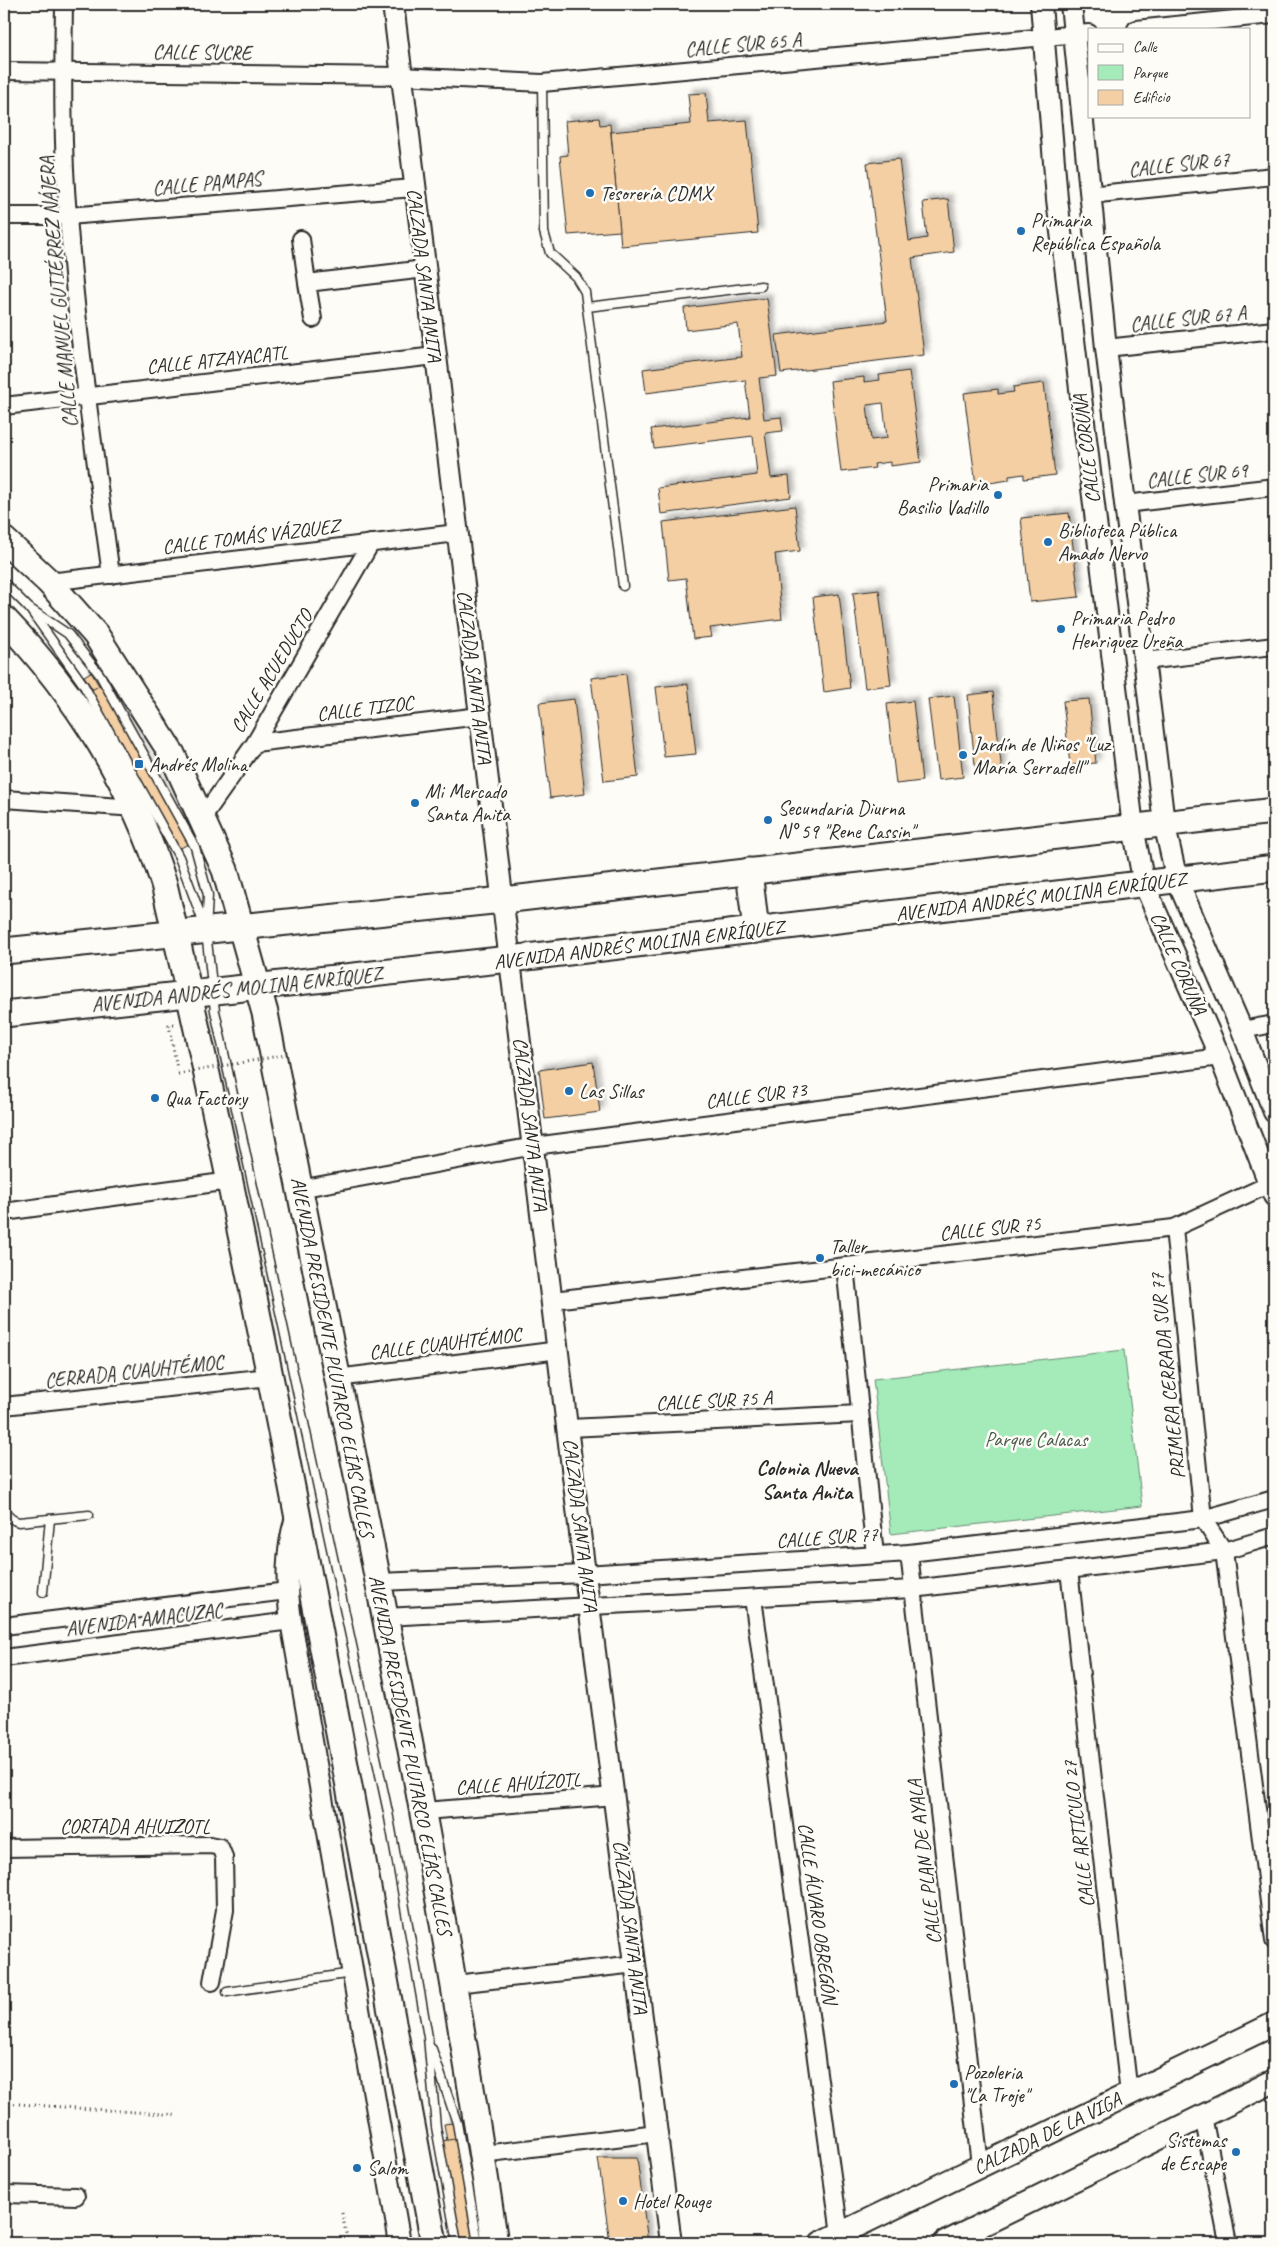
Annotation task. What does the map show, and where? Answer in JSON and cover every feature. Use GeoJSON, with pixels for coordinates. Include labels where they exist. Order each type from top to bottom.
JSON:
{"type":"FeatureCollection","features":[{"type":"Feature","properties":{"kind":"main road","name":"AVENIDA PRESIDENTE PLUTARCO ELÍAS CALLES"},"geometry":{"type":"LineString","coordinates":[[4,540],[49,582],[96,636],[172,754],[226,870],[243,928],[258,986],[424,1811],[455,1984],[495,2243]]}},
{"type":"Feature","properties":{"kind":"main road"},"geometry":{"type":"LineString","coordinates":[[6,623],[61,687],[93,732],[136,808],[151,844],[164,884],[230,1182],[297,1512],[434,2243]]}},
{"type":"Feature","properties":{"kind":"main road"},"geometry":{"type":"LineString","coordinates":[[4,952],[503,900],[1274,810]]}},
{"type":"Feature","properties":{"kind":"main road","name":"AVENIDA ANDRÉS MOLINA ENRÍQUEZ"},"geometry":{"type":"LineString","coordinates":[[4,1014],[510,959],[1274,868]]}},
{"type":"Feature","properties":{"kind":"main road"},"geometry":{"type":"LineString","coordinates":[[749,872],[756,930]]}},
{"type":"Feature","properties":{"kind":"main road","name":"CALZADA DE LA VIGA"},"geometry":{"type":"LineString","coordinates":[[831,2238],[1274,2024]]}},
{"type":"Feature","properties":{"kind":"main road"},"geometry":{"type":"LineString","coordinates":[[945,2243],[1274,2081]]}},
{"type":"Feature","properties":{"kind":"street","name":"CALLE MANUEL GUTIÉRREZ NÁJERA"},"geometry":{"type":"LineString","coordinates":[[64,4],[63,71],[68,216],[87,395],[111,575]]}},
{"type":"Feature","properties":{"kind":"street","name":"CALZADA SANTA ANITA"},"geometry":{"type":"LineString","coordinates":[[393,4],[400,76],[569,1428],[585,1574],[591,1607],[671,2243]]}},
{"type":"Feature","properties":{"kind":"street","name":"CALLE CORUÑA"},"geometry":{"type":"LineString","coordinates":[[1041,4],[1057,199],[1133,827],[1144,884],[1220,1057],[1273,1187]]}},
{"type":"Feature","properties":{"kind":"street","name":"CALLE CORUÑA"},"geometry":{"type":"LineString","coordinates":[[1071,4],[1081,34],[1089,196],[1164,823],[1177,880],[1242,1030],[1274,1112]]}},
{"type":"Feature","properties":{"kind":"street"},"geometry":{"type":"LineString","coordinates":[[1146,28],[1274,15]]}},
{"type":"Feature","properties":{"kind":"street","name":"CALLE SUR 65 A"},"geometry":{"type":"LineString","coordinates":[[400,76],[542,83],[1081,34]]}},
{"type":"Feature","properties":{"kind":"street","name":"CALLE SUCRE"},"geometry":{"type":"LineString","coordinates":[[4,70],[400,76]]}},
{"type":"Feature","properties":{"kind":"street","name":"CALLE SUR 67"},"geometry":{"type":"LineString","coordinates":[[1089,196],[1274,176]]}},
{"type":"Feature","properties":{"kind":"street","name":"CALLE PAMPAS"},"geometry":{"type":"LineString","coordinates":[[4,216],[68,216],[414,188]]}},
{"type":"Feature","properties":{"kind":"street"},"geometry":{"type":"LineString","coordinates":[[301,239],[312,319]]}},
{"type":"Feature","properties":{"kind":"street"},"geometry":{"type":"LineString","coordinates":[[307,283],[425,269]]}},
{"type":"Feature","properties":{"kind":"street","name":"CALLE SUR 67 A"},"geometry":{"type":"LineString","coordinates":[[1106,348],[1274,330]]}},
{"type":"Feature","properties":{"kind":"street","name":"CALLE ATZAYACATL"},"geometry":{"type":"LineString","coordinates":[[4,406],[435,356]]}},
{"type":"Feature","properties":{"kind":"street","name":"CALLE SUR 69"},"geometry":{"type":"LineString","coordinates":[[1125,504],[1274,487]]}},
{"type":"Feature","properties":{"kind":"street","name":"CALLE TOMÁS VÁZQUEZ"},"geometry":{"type":"LineString","coordinates":[[49,582],[457,533]]}},
{"type":"Feature","properties":{"kind":"street","name":"CALLE ACUEDUCTO"},"geometry":{"type":"LineString","coordinates":[[202,817],[255,743],[371,543]]}},
{"type":"Feature","properties":{"kind":"street"},"geometry":{"type":"LineString","coordinates":[[1145,662],[1274,646]]}},
{"type":"Feature","properties":{"kind":"street","name":"CALLE TIZOC"},"geometry":{"type":"LineString","coordinates":[[255,743],[480,716]]}},
{"type":"Feature","properties":{"kind":"street"},"geometry":{"type":"LineString","coordinates":[[4,799],[136,808]]}},
{"type":"Feature","properties":{"kind":"street"},"geometry":{"type":"LineString","coordinates":[[1242,1030],[1274,1024]]}},
{"type":"Feature","properties":{"kind":"street","name":"CALLE SUR 73"},"geometry":{"type":"LineString","coordinates":[[299,1189],[534,1146],[1220,1057]]}},
{"type":"Feature","properties":{"kind":"street"},"geometry":{"type":"LineString","coordinates":[[4,1212],[230,1182]]}},
{"type":"Feature","properties":{"kind":"street","name":"CALLE SUR 75"},"geometry":{"type":"LineString","coordinates":[[553,1300],[1174,1228],[1273,1187]]}},
{"type":"Feature","properties":{"kind":"street","name":"PRIMERA CERRADA SUR 77"},"geometry":{"type":"LineString","coordinates":[[1174,1228],[1203,1519]]}},
{"type":"Feature","properties":{"kind":"street"},"geometry":{"type":"LineString","coordinates":[[845,1266],[875,1555]]}},
{"type":"Feature","properties":{"kind":"street","name":"CALLE CUAUHTÉMOC"},"geometry":{"type":"LineString","coordinates":[[337,1378],[559,1350]]}},
{"type":"Feature","properties":{"kind":"street","name":"CERRADA CUAUHTÉMOC"},"geometry":{"type":"LineString","coordinates":[[4,1406],[269,1377]]}},
{"type":"Feature","properties":{"kind":"street","name":"CALLE SUR 75 A"},"geometry":{"type":"LineString","coordinates":[[569,1428],[860,1414]]}},
{"type":"Feature","properties":{"kind":"street","name":"CALLE SUR 77"},"geometry":{"type":"LineString","coordinates":[[378,1582],[585,1574],[909,1553],[1203,1519],[1274,1499]]}},
{"type":"Feature","properties":{"kind":"street"},"geometry":{"type":"LineString","coordinates":[[297,1512],[289,1540],[287,1591],[290,1621],[400,2243]]}},
{"type":"Feature","properties":{"kind":"street"},"geometry":{"type":"LineString","coordinates":[[1203,1519],[1224,1551],[1274,1941]]}},
{"type":"Feature","properties":{"kind":"street"},"geometry":{"type":"LineString","coordinates":[[385,1617],[913,1589],[1224,1551],[1274,1536]]}},
{"type":"Feature","properties":{"kind":"street","name":"CALLE PLAN DE AYALA"},"geometry":{"type":"LineString","coordinates":[[909,1553],[980,2165]]}},
{"type":"Feature","properties":{"kind":"street","name":"CALLE ARTICULO 27"},"geometry":{"type":"LineString","coordinates":[[1069,1570],[1129,2094]]}},
{"type":"Feature","properties":{"kind":"street","name":"AVENIDA AMACUZAC"},"geometry":{"type":"LineString","coordinates":[[4,1626],[287,1591]]}},
{"type":"Feature","properties":{"kind":"street","name":"CALLE ÁLVARO OBREGÓN"},"geometry":{"type":"LineString","coordinates":[[753,1598],[831,2238]]}},
{"type":"Feature","properties":{"kind":"street","name":"AVENIDA AMACUZAC"},"geometry":{"type":"LineString","coordinates":[[4,1658],[290,1621]]}},
{"type":"Feature","properties":{"kind":"street","name":"CALLE AHUÍZOTL"},"geometry":{"type":"LineString","coordinates":[[424,1811],[615,1796]]}},
{"type":"Feature","properties":{"kind":"street","name":"CORTADA AHUIZOTL"},"geometry":{"type":"LineString","coordinates":[[4,1848],[210,1845],[220,1847],[224,1856],[225,1910],[212,1982]]}},
{"type":"Feature","properties":{"kind":"street"},"geometry":{"type":"LineString","coordinates":[[455,1984],[636,1964]]}},
{"type":"Feature","properties":{"kind":"street"},"geometry":{"type":"LineString","coordinates":[[1203,2116],[1228,2243]]}},
{"type":"Feature","properties":{"kind":"street"},"geometry":{"type":"LineString","coordinates":[[482,2154],[657,2133]]}},
{"type":"Feature","properties":{"kind":"street"},"geometry":{"type":"LineString","coordinates":[[4,2194],[76,2196]]}},
{"type":"Feature","properties":{"kind":"lane"},"geometry":{"type":"LineString","coordinates":[[542,83],[544,232],[550,253],[576,277],[585,292],[623,586]]}},
{"type":"Feature","properties":{"kind":"lane"},"geometry":{"type":"LineString","coordinates":[[587,307],[761,286]]}},
{"type":"Feature","properties":{"kind":"lane"},"geometry":{"type":"LineString","coordinates":[[4,583],[29,608],[83,684],[179,857],[206,932]]}},
{"type":"Feature","properties":{"kind":"lane"},"geometry":{"type":"LineString","coordinates":[[29,608],[68,634],[100,675],[195,848],[208,895],[206,932],[215,1011],[388,1812],[428,2037],[436,2126],[456,2243]]}},
{"type":"Feature","properties":{"kind":"lane"},"geometry":{"type":"LineString","coordinates":[[4,1483],[4,1508],[6,1515],[12,1520],[89,1515]]}},
{"type":"Feature","properties":{"kind":"lane"},"geometry":{"type":"LineString","coordinates":[[43,1592],[50,1519]]}},
{"type":"Feature","properties":{"kind":"lane"},"geometry":{"type":"LineString","coordinates":[[227,1992],[352,1974]]}},
{"type":"Feature","properties":{"kind":"lane"},"geometry":{"type":"LineString","coordinates":[[428,2037],[457,2123],[478,2243]]}},
{"type":"Feature","properties":{"kind":"path"},"geometry":{"type":"LineString","coordinates":[[169,1025],[178,1074],[290,1054]]}},
{"type":"Feature","properties":{"kind":"path"},"geometry":{"type":"LineString","coordinates":[[4,2103],[178,2115]]}},
{"type":"Feature","properties":{"kind":"path"},"geometry":{"type":"LineString","coordinates":[[342,2213],[348,2243]]}},
{"type":"Feature","properties":{"kind":"green space","name":"Parque Calacas"},"geometry":{"type":"Polygon","coordinates":[[[1124,1350],[1142,1506],[891,1534],[873,1379],[1124,1350]]]}},
{"type":"Feature","properties":{"kind":"building"},"geometry":{"type":"Polygon","coordinates":[[[706,93],[709,123],[747,120],[758,233],[621,246],[611,132],[691,124],[688,94],[706,93]]]}},
{"type":"Feature","properties":{"kind":"building","name":"Tesorería CDMX"},"geometry":{"type":"Polygon","coordinates":[[[599,118],[600,125],[610,124],[620,231],[568,235],[560,156],[568,155],[565,121],[599,118]]]}},
{"type":"Feature","properties":{"kind":"building"},"geometry":{"type":"Polygon","coordinates":[[[899,159],[909,241],[927,238],[923,202],[948,199],[954,252],[912,258],[924,355],[781,373],[776,335],[887,321],[867,163],[899,159]]]}},
{"type":"Feature","properties":{"kind":"building"},"geometry":{"type":"Polygon","coordinates":[[[767,298],[777,376],[759,378],[764,419],[781,417],[783,431],[765,433],[771,478],[789,476],[791,497],[661,514],[658,488],[757,475],[753,436],[654,448],[651,429],[750,417],[745,380],[646,393],[643,369],[742,357],[738,324],[686,330],[684,308],[767,298]]]}},
{"type":"Feature","properties":{"kind":"building"},"geometry":{"type":"Polygon","coordinates":[[[909,371],[921,462],[890,466],[890,462],[874,464],[875,468],[841,472],[830,381],[864,377],[864,382],[880,380],[879,375],[909,371]],[[883,403],[867,405],[871,440],[887,438],[883,403]]]}},
{"type":"Feature","properties":{"kind":"building"},"geometry":{"type":"Polygon","coordinates":[[[1044,383],[1055,475],[1024,479],[1024,474],[1009,476],[1009,480],[976,485],[964,393],[998,389],[998,394],[1014,392],[1013,387],[1044,383]]]}},
{"type":"Feature","properties":{"kind":"building"},"geometry":{"type":"Polygon","coordinates":[[[795,506],[800,551],[775,554],[782,619],[710,628],[712,637],[693,639],[686,578],[669,580],[663,522],[795,506]]]}},
{"type":"Feature","properties":{"kind":"building","name":"Biblioteca Pública Amado Nervo"},"geometry":{"type":"Polygon","coordinates":[[[1069,513],[1079,597],[1030,602],[1021,518],[1069,513]]]}},
{"type":"Feature","properties":{"kind":"building"},"geometry":{"type":"Polygon","coordinates":[[[879,590],[891,685],[865,688],[853,593],[879,590]]]}},
{"type":"Feature","properties":{"kind":"building"},"geometry":{"type":"Polygon","coordinates":[[[839,594],[850,688],[824,692],[813,597],[839,594]]]}},
{"type":"Feature","properties":{"kind":"building"},"geometry":{"type":"Polygon","coordinates":[[[91,672],[101,689],[95,693],[84,676],[91,672]]]}},
{"type":"Feature","properties":{"kind":"building"},"geometry":{"type":"Polygon","coordinates":[[[626,674],[638,777],[604,781],[591,678],[626,674]]]}},
{"type":"Feature","properties":{"kind":"building"},"geometry":{"type":"Polygon","coordinates":[[[104,683],[192,842],[175,851],[88,692],[104,683]]]}},
{"type":"Feature","properties":{"kind":"building"},"geometry":{"type":"Polygon","coordinates":[[[688,684],[696,754],[664,757],[656,687],[688,684]]]}},
{"type":"Feature","properties":{"kind":"building"},"geometry":{"type":"Polygon","coordinates":[[[993,692],[1002,772],[976,775],[968,695],[993,692]]]}},
{"type":"Feature","properties":{"kind":"building"},"geometry":{"type":"Polygon","coordinates":[[[954,696],[963,777],[938,780],[928,699],[954,696]]]}},
{"type":"Feature","properties":{"kind":"building"},"geometry":{"type":"Polygon","coordinates":[[[574,699],[585,794],[550,798],[539,703],[574,699]]]}},
{"type":"Feature","properties":{"kind":"building"},"geometry":{"type":"Polygon","coordinates":[[[1089,699],[1096,763],[1070,765],[1063,701],[1089,699]]]}},
{"type":"Feature","properties":{"kind":"building"},"geometry":{"type":"Polygon","coordinates":[[[913,701],[922,781],[896,784],[887,704],[913,701]]]}},
{"type":"Feature","properties":{"kind":"building","name":"Las Sillas"},"geometry":{"type":"Polygon","coordinates":[[[593,1062],[600,1112],[545,1119],[539,1070],[593,1062]]]}},
{"type":"Feature","properties":{"kind":"building"},"geometry":{"type":"Polygon","coordinates":[[[453,2123],[456,2145],[448,2146],[444,2124],[453,2123]]]}},
{"type":"Feature","properties":{"kind":"building"},"geometry":{"type":"Polygon","coordinates":[[[461,2138],[479,2243],[459,2243],[442,2141],[461,2138]]]}},
{"type":"Feature","properties":{"kind":"building","name":"Hotel Rouge"},"geometry":{"type":"Polygon","coordinates":[[[598,2158],[637,2158],[648,2243],[610,2243],[598,2158]]]}},
{"type":"Feature","properties":{"kind":"place","name":"Tesorería CDMX"},"geometry":{"type":"Point","coordinates":[590,193]}},
{"type":"Feature","properties":{"kind":"place","name":"Primaria República Española"},"geometry":{"type":"Point","coordinates":[1021,231]}},
{"type":"Feature","properties":{"kind":"place","name":"Primaria Basilio Vadillo"},"geometry":{"type":"Point","coordinates":[998,495]}},
{"type":"Feature","properties":{"kind":"place","name":"Biblioteca Pública Amado Nervo"},"geometry":{"type":"Point","coordinates":[1048,542]}},
{"type":"Feature","properties":{"kind":"place","name":"Primaria Pedro Henriquez Ureña"},"geometry":{"type":"Point","coordinates":[1061,629]}},
{"type":"Feature","properties":{"kind":"place","name":"Jardín de Niños \"Luz María Serradell\""},"geometry":{"type":"Point","coordinates":[963,755]}},
{"type":"Feature","properties":{"kind":"place","name":"Andrés Molina"},"geometry":{"type":"Point","coordinates":[139,764]}},
{"type":"Feature","properties":{"kind":"place","name":"Mi Mercado Santa Anita"},"geometry":{"type":"Point","coordinates":[415,803]}},
{"type":"Feature","properties":{"kind":"place","name":"Secundaria Diurna N° 59 \"Rene Cassin\""},"geometry":{"type":"Point","coordinates":[768,820]}},
{"type":"Feature","properties":{"kind":"place","name":"Las Sillas"},"geometry":{"type":"Point","coordinates":[569,1091]}},
{"type":"Feature","properties":{"kind":"place","name":"Qua Factory"},"geometry":{"type":"Point","coordinates":[155,1098]}},
{"type":"Feature","properties":{"kind":"place","name":"Taller bici-mecánico"},"geometry":{"type":"Point","coordinates":[820,1258]}},
{"type":"Feature","properties":{"kind":"place","name":"Pozoleria \"La Troje\""},"geometry":{"type":"Point","coordinates":[954,2084]}},
{"type":"Feature","properties":{"kind":"place","name":"Sistemas de Escape"},"geometry":{"type":"Point","coordinates":[1236,2152]}},
{"type":"Feature","properties":{"kind":"place","name":"Salom"},"geometry":{"type":"Point","coordinates":[357,2168]}},
{"type":"Feature","properties":{"kind":"place","name":"Hotel Rouge"},"geometry":{"type":"Point","coordinates":[623,2201]}},
{"type":"Feature","properties":{"kind":"district","name":"Colonia Nueva Santa Anita"},"geometry":{"type":"Point","coordinates":[807,1480]}}]}
